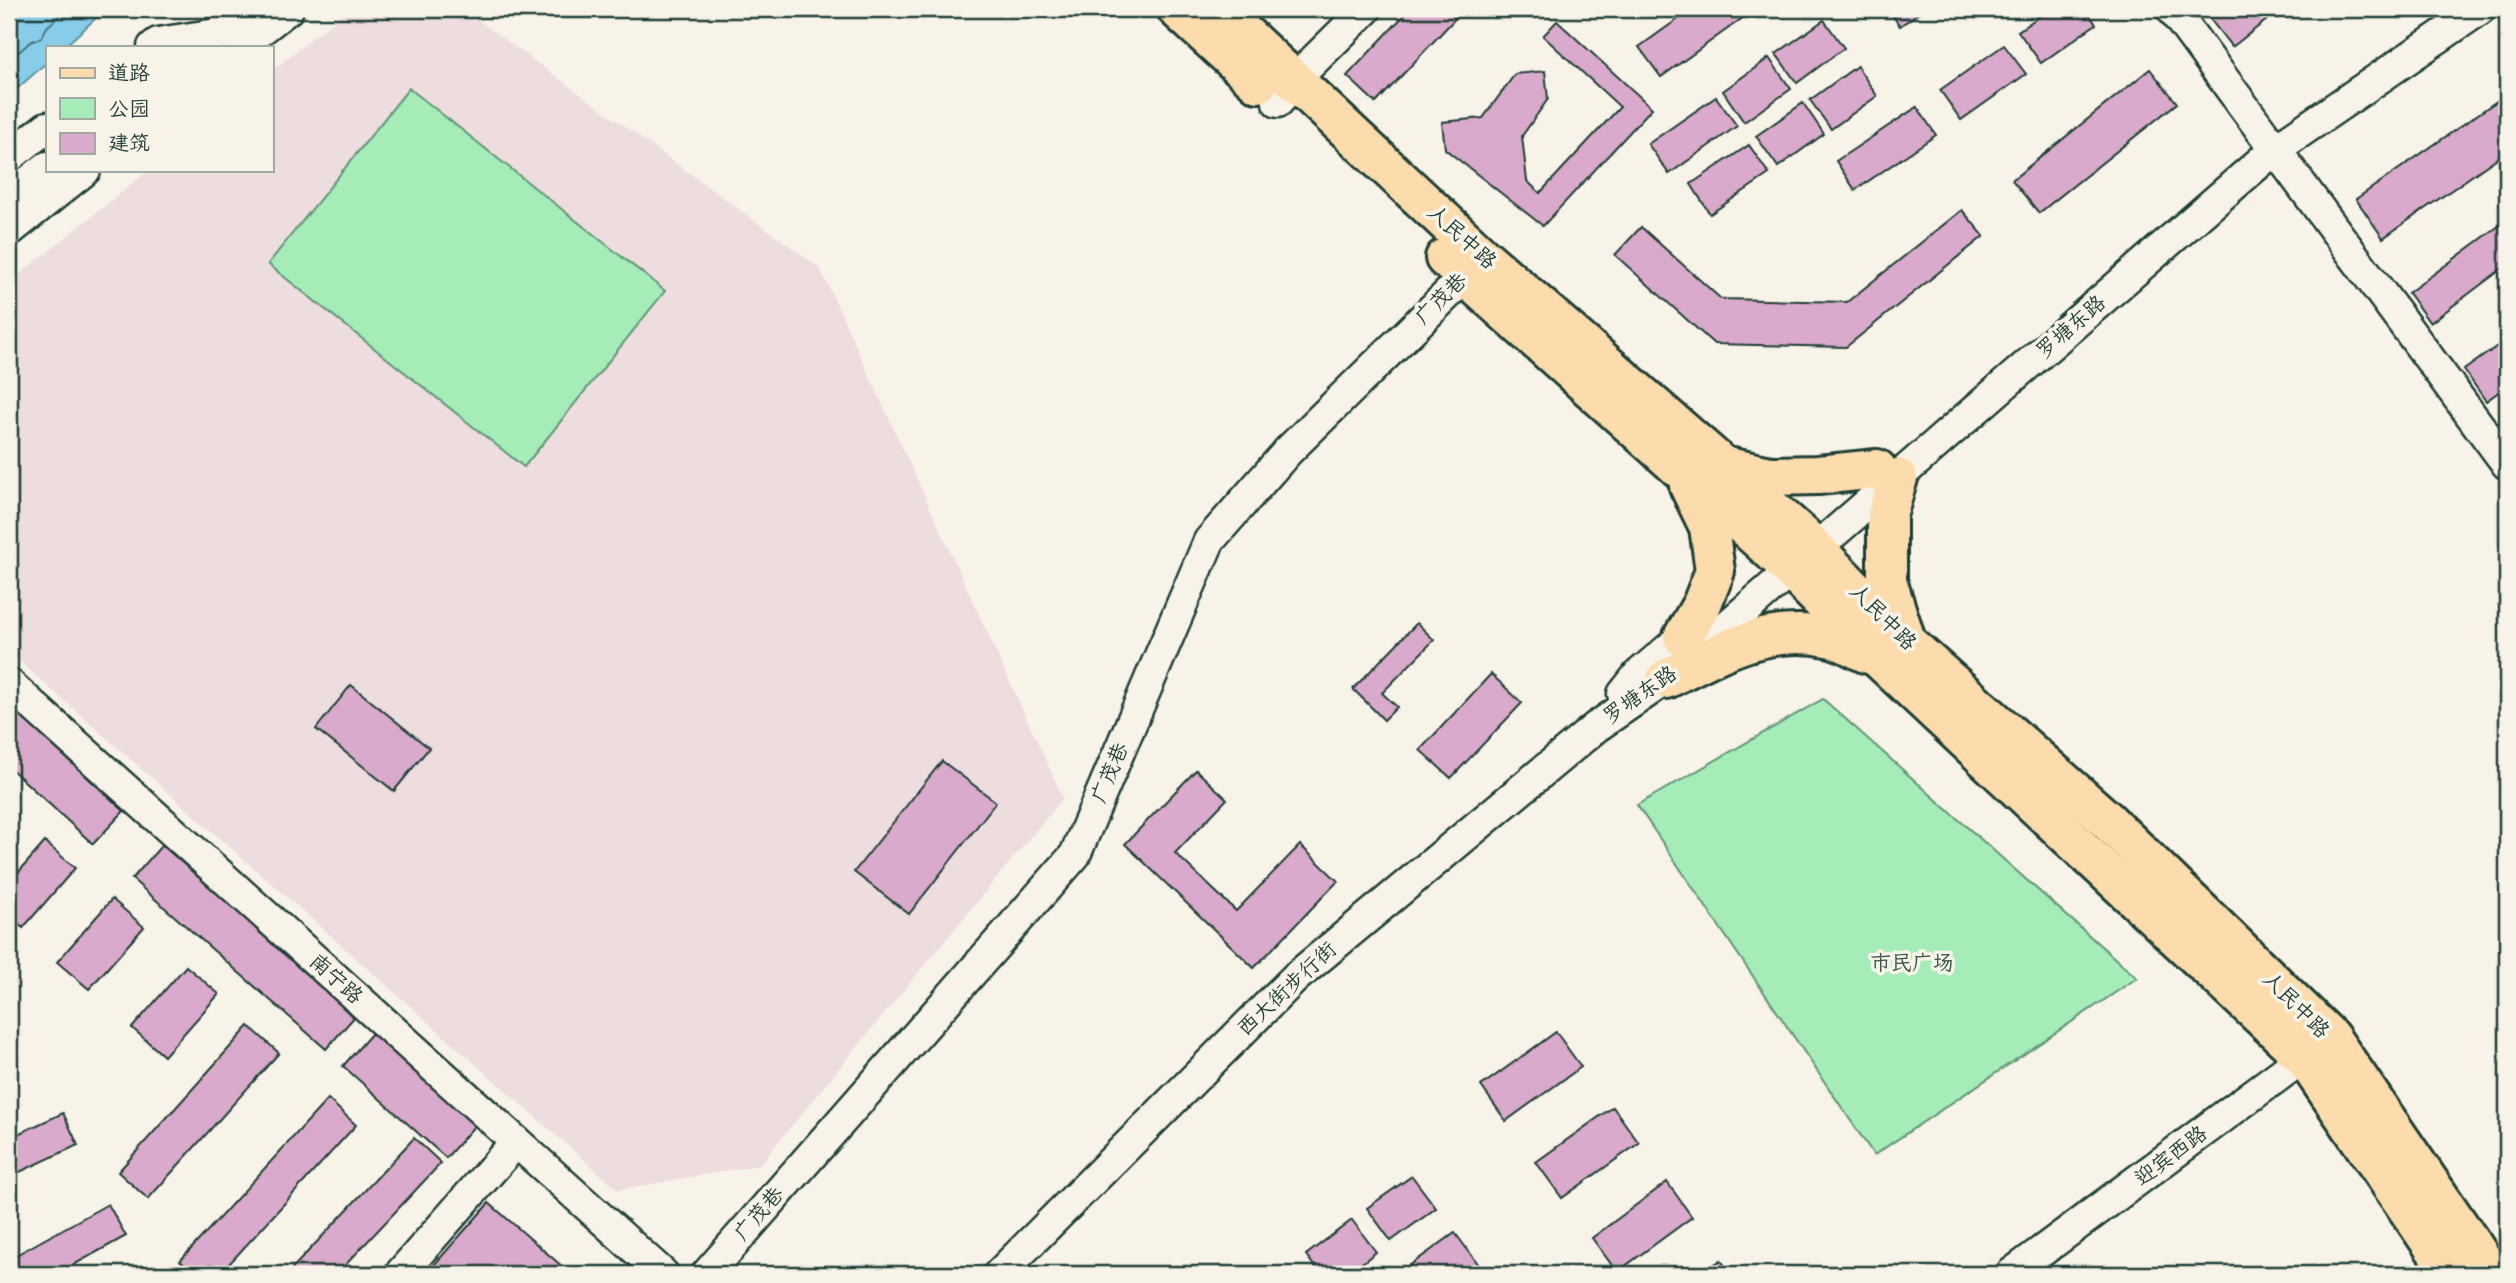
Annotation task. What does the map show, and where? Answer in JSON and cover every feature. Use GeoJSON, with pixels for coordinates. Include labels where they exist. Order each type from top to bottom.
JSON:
{"type":"FeatureCollection","features":[{"type":"Feature","properties":{"kind":"main road","name":"人民中路"},"geometry":{"type":"LineString","coordinates":[[1177,9],[1286,91],[1473,266],[1682,471],[1797,553]]}},
{"type":"Feature","properties":{"kind":"main road","name":"人民中路"},"geometry":{"type":"LineString","coordinates":[[1218,9],[1286,91]]}},
{"type":"Feature","properties":{"kind":"main road","name":"人民中路"},"geometry":{"type":"LineString","coordinates":[[1473,266],[1722,465],[1797,553],[1893,651],[2108,821],[2317,1047],[2492,1274]]}},
{"type":"Feature","properties":{"kind":"main road"},"geometry":{"type":"LineString","coordinates":[[1666,680],[1735,645],[1785,632],[1833,638],[1893,651],[1887,581],[1888,473],[1771,476],[1722,465]]}},
{"type":"Feature","properties":{"kind":"main road"},"geometry":{"type":"LineString","coordinates":[[1682,471],[1709,527],[1715,571],[1702,604],[1683,637]]}},
{"type":"Feature","properties":{"kind":"main road","name":"人民中路"},"geometry":{"type":"LineString","coordinates":[[2317,1047],[2452,1274]]}},
{"type":"Feature","properties":{"kind":"street"},"geometry":{"type":"LineString","coordinates":[[219,43],[249,9]]}},
{"type":"Feature","properties":{"kind":"street"},"geometry":{"type":"LineString","coordinates":[[155,45],[219,43],[288,9]]}},
{"type":"Feature","properties":{"kind":"street"},"geometry":{"type":"LineString","coordinates":[[1286,91],[1367,9]]}},
{"type":"Feature","properties":{"kind":"street"},"geometry":{"type":"LineString","coordinates":[[2172,9],[2507,464]]}},
{"type":"Feature","properties":{"kind":"street","name":"罗塘东路"},"geometry":{"type":"LineString","coordinates":[[1596,727],[1666,680],[1797,553],[2268,142],[2448,9]]}},
{"type":"Feature","properties":{"kind":"street","name":"罗塘东路"},"geometry":{"type":"LineString","coordinates":[[2268,142],[2480,9]]}},
{"type":"Feature","properties":{"kind":"street"},"geometry":{"type":"LineString","coordinates":[[9,157],[46,128]]}},
{"type":"Feature","properties":{"kind":"street"},"geometry":{"type":"LineString","coordinates":[[9,197],[46,168]]}},
{"type":"Feature","properties":{"kind":"street"},"geometry":{"type":"LineString","coordinates":[[9,231],[83,172]]}},
{"type":"Feature","properties":{"kind":"street","name":"广茂巷"},"geometry":{"type":"LineString","coordinates":[[707,1274],[1074,855],[1209,541],[1288,451],[1473,266]]}},
{"type":"Feature","properties":{"kind":"street","name":"罗塘东路"},"geometry":{"type":"LineString","coordinates":[[1596,727],[1638,675],[1683,637],[1797,553]]}},
{"type":"Feature","properties":{"kind":"street","name":"南宁路"},"geometry":{"type":"LineString","coordinates":[[9,684],[663,1274]]}},
{"type":"Feature","properties":{"kind":"street","name":"西大街步行街"},"geometry":{"type":"LineString","coordinates":[[999,1274],[1296,977],[1596,727]]}},
{"type":"Feature","properties":{"kind":"street","name":"迎宾西路"},"geometry":{"type":"LineString","coordinates":[[2011,1274],[2317,1047]]}},
{"type":"Feature","properties":{"kind":"street"},"geometry":{"type":"LineString","coordinates":[[400,1274],[516,1142]]}},
{"type":"Feature","properties":{"kind":"shaded area"},"geometry":{"type":"Polygon","coordinates":[[[349,9],[463,9],[820,268],[1063,798],[759,1165],[618,1190],[9,652],[9,283],[147,172],[273,172],[273,69],[349,9]]]}},
{"type":"Feature","properties":{"kind":"green space"},"geometry":{"type":"Polygon","coordinates":[[[409,88],[665,291],[524,467],[268,264],[409,88]]]}},
{"type":"Feature","properties":{"kind":"green space","name":"市民广场"},"geometry":{"type":"Polygon","coordinates":[[[1823,699],[2137,978],[1874,1155],[1637,805],[1823,699]]]}},
{"type":"Feature","properties":{"kind":"water"},"geometry":{"type":"Polygon","coordinates":[[[9,9],[106,9],[65,46],[46,46],[46,63],[9,96],[9,9]]]}},
{"type":"Feature","properties":{"kind":"building"},"geometry":{"type":"Polygon","coordinates":[[[1410,9],[1464,9],[1376,103],[1347,76],[1410,9]]]}},
{"type":"Feature","properties":{"kind":"building"},"geometry":{"type":"Polygon","coordinates":[[[1692,9],[1755,9],[1661,77],[1639,47],[1692,9]]]}},
{"type":"Feature","properties":{"kind":"building"},"geometry":{"type":"Polygon","coordinates":[[[1888,9],[1924,9],[1900,26],[1888,9]]]}},
{"type":"Feature","properties":{"kind":"building"},"geometry":{"type":"Polygon","coordinates":[[[2050,9],[2085,9],[2096,24],[2041,63],[2018,31],[2050,9]]]}},
{"type":"Feature","properties":{"kind":"building"},"geometry":{"type":"Polygon","coordinates":[[[2213,9],[2281,9],[2232,47],[2206,14],[2213,9]]]}},
{"type":"Feature","properties":{"kind":"building"},"geometry":{"type":"Polygon","coordinates":[[[1824,20],[1844,48],[1797,83],[1776,54],[1824,20]]]}},
{"type":"Feature","properties":{"kind":"building"},"geometry":{"type":"Polygon","coordinates":[[[1557,21],[1652,108],[1543,226],[1445,149],[1442,122],[1483,118],[1515,74],[1545,71],[1548,99],[1522,136],[1527,181],[1540,193],[1620,107],[1543,36],[1557,21]]]}},
{"type":"Feature","properties":{"kind":"building"},"geometry":{"type":"Polygon","coordinates":[[[2004,45],[2026,74],[1961,120],[1940,90],[2004,45]]]}},
{"type":"Feature","properties":{"kind":"building"},"geometry":{"type":"Polygon","coordinates":[[[1769,58],[1791,89],[1744,122],[1723,91],[1769,58]]]}},
{"type":"Feature","properties":{"kind":"building"},"geometry":{"type":"Polygon","coordinates":[[[1857,66],[1877,96],[1831,129],[1810,100],[1857,66]]]}},
{"type":"Feature","properties":{"kind":"building"},"geometry":{"type":"Polygon","coordinates":[[[2150,69],[2177,103],[2039,213],[2012,180],[2150,69]]]}},
{"type":"Feature","properties":{"kind":"building"},"geometry":{"type":"Polygon","coordinates":[[[2507,94],[2507,151],[2383,238],[2356,199],[2507,94]]]}},
{"type":"Feature","properties":{"kind":"building"},"geometry":{"type":"Polygon","coordinates":[[[1716,97],[1737,126],[1669,174],[1648,144],[1716,97]]]}},
{"type":"Feature","properties":{"kind":"building"},"geometry":{"type":"Polygon","coordinates":[[[1803,103],[1824,134],[1778,167],[1756,136],[1803,103]]]}},
{"type":"Feature","properties":{"kind":"building"},"geometry":{"type":"Polygon","coordinates":[[[1917,107],[1936,135],[1855,190],[1836,161],[1917,107]]]}},
{"type":"Feature","properties":{"kind":"building"},"geometry":{"type":"Polygon","coordinates":[[[1749,145],[1769,174],[1710,214],[1691,184],[1749,145]]]}},
{"type":"Feature","properties":{"kind":"building"},"geometry":{"type":"Polygon","coordinates":[[[1962,210],[1984,236],[1846,347],[1714,344],[1615,255],[1641,227],[1721,299],[1847,302],[1962,210]]]}},
{"type":"Feature","properties":{"kind":"building"},"geometry":{"type":"Polygon","coordinates":[[[2507,220],[2507,265],[2430,323],[2408,293],[2507,220]]]}},
{"type":"Feature","properties":{"kind":"building"},"geometry":{"type":"Polygon","coordinates":[[[2507,339],[2507,386],[2486,401],[2464,370],[2507,339]]]}},
{"type":"Feature","properties":{"kind":"building"},"geometry":{"type":"Polygon","coordinates":[[[1417,623],[1434,640],[1382,693],[1397,707],[1384,720],[1353,689],[1417,623]]]}},
{"type":"Feature","properties":{"kind":"building"},"geometry":{"type":"Polygon","coordinates":[[[1491,674],[1522,703],[1451,778],[1420,750],[1491,674]]]}},
{"type":"Feature","properties":{"kind":"building"},"geometry":{"type":"Polygon","coordinates":[[[351,685],[429,748],[394,791],[316,729],[351,685]]]}},
{"type":"Feature","properties":{"kind":"building"},"geometry":{"type":"Polygon","coordinates":[[[9,705],[124,811],[93,844],[9,767],[9,705]]]}},
{"type":"Feature","properties":{"kind":"building"},"geometry":{"type":"Polygon","coordinates":[[[942,761],[996,802],[909,914],[854,872],[942,761]]]}},
{"type":"Feature","properties":{"kind":"building"},"geometry":{"type":"Polygon","coordinates":[[[1196,770],[1227,799],[1175,853],[1236,911],[1300,845],[1338,881],[1254,968],[1125,844],[1196,770]]]}},
{"type":"Feature","properties":{"kind":"building"},"geometry":{"type":"Polygon","coordinates":[[[45,842],[75,868],[23,928],[9,916],[9,883],[45,842]]]}},
{"type":"Feature","properties":{"kind":"building"},"geometry":{"type":"Polygon","coordinates":[[[162,845],[356,1015],[326,1049],[132,879],[162,845]]]}},
{"type":"Feature","properties":{"kind":"building"},"geometry":{"type":"Polygon","coordinates":[[[112,899],[144,927],[89,989],[57,962],[112,899]]]}},
{"type":"Feature","properties":{"kind":"building"},"geometry":{"type":"Polygon","coordinates":[[[186,966],[219,994],[164,1056],[132,1028],[186,966]]]}},
{"type":"Feature","properties":{"kind":"building"},"geometry":{"type":"Polygon","coordinates":[[[249,1026],[279,1053],[148,1199],[118,1172],[249,1026]]]}},
{"type":"Feature","properties":{"kind":"building"},"geometry":{"type":"Polygon","coordinates":[[[373,1032],[476,1124],[446,1158],[343,1066],[373,1032]]]}},
{"type":"Feature","properties":{"kind":"building"},"geometry":{"type":"Polygon","coordinates":[[[1556,1032],[1581,1067],[1506,1121],[1481,1086],[1556,1032]]]}},
{"type":"Feature","properties":{"kind":"building"},"geometry":{"type":"Polygon","coordinates":[[[328,1099],[356,1125],[220,1274],[195,1274],[180,1261],[328,1099]]]}},
{"type":"Feature","properties":{"kind":"building"},"geometry":{"type":"Polygon","coordinates":[[[1613,1107],[1639,1143],[1562,1198],[1536,1162],[1613,1107]]]}},
{"type":"Feature","properties":{"kind":"building"},"geometry":{"type":"Polygon","coordinates":[[[63,1113],[78,1145],[9,1177],[9,1138],[63,1113]]]}},
{"type":"Feature","properties":{"kind":"building"},"geometry":{"type":"Polygon","coordinates":[[[414,1138],[441,1163],[337,1274],[287,1274],[414,1138]]]}},
{"type":"Feature","properties":{"kind":"building"},"geometry":{"type":"Polygon","coordinates":[[[1412,1176],[1436,1208],[1391,1241],[1367,1208],[1412,1176]]]}},
{"type":"Feature","properties":{"kind":"building"},"geometry":{"type":"Polygon","coordinates":[[[1667,1182],[1692,1217],[1617,1272],[1592,1238],[1667,1182]]]}},
{"type":"Feature","properties":{"kind":"building"},"geometry":{"type":"Polygon","coordinates":[[[489,1203],[571,1274],[426,1274],[489,1203]]]}},
{"type":"Feature","properties":{"kind":"building"},"geometry":{"type":"Polygon","coordinates":[[[108,1204],[126,1236],[57,1274],[9,1274],[9,1259],[108,1204]]]}},
{"type":"Feature","properties":{"kind":"building"},"geometry":{"type":"Polygon","coordinates":[[[1352,1220],[1376,1252],[1348,1274],[1320,1274],[1306,1255],[1352,1220]]]}},
{"type":"Feature","properties":{"kind":"building"},"geometry":{"type":"Polygon","coordinates":[[[1455,1233],[1479,1265],[1466,1274],[1415,1274],[1409,1266],[1455,1233]]]}},
{"type":"Feature","properties":{"kind":"building"},"geometry":{"type":"Polygon","coordinates":[[[1721,1260],[1730,1274],[1700,1274],[1721,1260]]]}}]}
